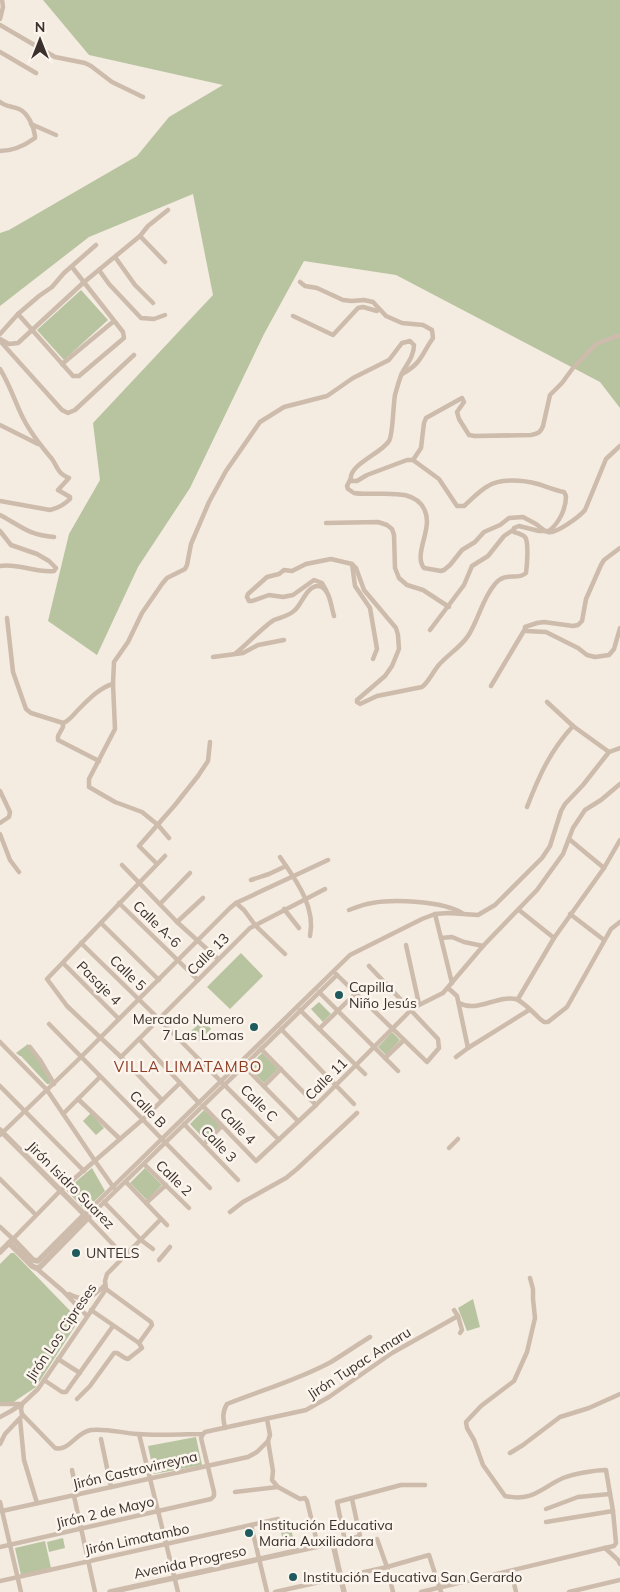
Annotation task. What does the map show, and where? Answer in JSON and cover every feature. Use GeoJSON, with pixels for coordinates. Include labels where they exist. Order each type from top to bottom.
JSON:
{"type":"FeatureCollection","features":[{"type":"Feature","properties":{"kind":"street"},"geometry":{"type":"LineString","coordinates":[[0,19],[3,7],[2,0]]}},
{"type":"Feature","properties":{"kind":"street"},"geometry":{"type":"LineString","coordinates":[[0,25],[55,58],[85,63],[91,66],[112,82],[142,97]]}},
{"type":"Feature","properties":{"kind":"street"},"geometry":{"type":"LineString","coordinates":[[0,52],[36,73]]}},
{"type":"Feature","properties":{"kind":"street"},"geometry":{"type":"LineString","coordinates":[[0,102],[25,114],[34,131],[35,138],[25,145],[0,151]]}},
{"type":"Feature","properties":{"kind":"street"},"geometry":{"type":"LineString","coordinates":[[31,124],[56,135]]}},
{"type":"Feature","properties":{"kind":"street"},"geometry":{"type":"LineString","coordinates":[[0,340],[9,344],[18,343],[83,283],[168,210]]}},
{"type":"Feature","properties":{"kind":"street"},"geometry":{"type":"LineString","coordinates":[[140,236],[165,262]]}},
{"type":"Feature","properties":{"kind":"street"},"geometry":{"type":"LineString","coordinates":[[0,334],[18,314],[52,287],[64,273],[96,245]]}},
{"type":"Feature","properties":{"kind":"street"},"geometry":{"type":"LineString","coordinates":[[114,257],[135,285],[154,303]]}},
{"type":"Feature","properties":{"kind":"street"},"geometry":{"type":"LineString","coordinates":[[18,314],[70,374],[79,376],[108,352],[125,335],[72,267]]}},
{"type":"Feature","properties":{"kind":"street"},"geometry":{"type":"LineString","coordinates":[[99,270],[109,284],[141,318],[154,319],[165,315]]}},
{"type":"Feature","properties":{"kind":"street"},"geometry":{"type":"LineString","coordinates":[[300,282],[305,286],[317,288],[343,300],[373,302],[386,316],[402,323],[428,327],[432,330],[433,338],[426,347],[420,361],[401,375]]}},
{"type":"Feature","properties":{"kind":"street"},"geometry":{"type":"LineString","coordinates":[[293,316],[333,335],[358,308],[363,307],[381,312]]}},
{"type":"Feature","properties":{"kind":"street"},"geometry":{"type":"LineString","coordinates":[[62,364],[114,321]]}},
{"type":"Feature","properties":{"kind":"street"},"geometry":{"type":"LineString","coordinates":[[413,460],[421,448],[426,418],[462,398],[464,402],[458,412],[459,419],[468,435],[531,436],[538,434],[543,426],[552,391],[562,383],[572,368],[596,344],[620,335]]}},
{"type":"Feature","properties":{"kind":"street"},"geometry":{"type":"LineString","coordinates":[[0,340],[62,410],[68,413],[75,410],[134,354]]}},
{"type":"Feature","properties":{"kind":"street"},"geometry":{"type":"LineString","coordinates":[[169,838],[158,824],[142,812],[115,802],[89,787],[90,779],[98,761],[115,729],[114,662],[128,642],[142,613],[162,584],[167,578],[185,569],[191,544],[209,502],[226,471],[260,422],[284,407],[327,396],[353,378],[389,360],[402,343],[410,341],[414,347],[412,357],[401,375],[393,410],[391,438],[384,447],[354,469],[347,486],[348,489],[354,493],[408,496],[418,501],[424,509],[427,518],[425,539],[420,558],[420,563],[424,568],[441,571],[448,568],[462,550],[475,542],[484,532],[500,525],[509,518],[523,517],[546,531]]}},
{"type":"Feature","properties":{"kind":"street"},"geometry":{"type":"LineString","coordinates":[[0,369],[22,417],[39,445],[53,460],[60,474],[68,476],[68,480],[58,490],[70,497],[70,499],[56,509],[50,510],[0,501]]}},
{"type":"Feature","properties":{"kind":"street"},"geometry":{"type":"LineString","coordinates":[[0,425],[39,445]]}},
{"type":"Feature","properties":{"kind":"street"},"geometry":{"type":"LineString","coordinates":[[430,630],[464,585],[472,566],[488,556],[504,536],[515,527],[519,526],[553,533],[581,515],[585,510],[606,459],[620,446]]}},
{"type":"Feature","properties":{"kind":"street"},"geometry":{"type":"LineString","coordinates":[[350,480],[353,482],[366,475],[407,460],[413,460],[439,479],[454,504],[460,507],[464,506],[481,490],[495,483],[528,482],[564,492],[566,500],[561,516],[555,526],[546,531]]}},
{"type":"Feature","properties":{"kind":"street"},"geometry":{"type":"LineString","coordinates":[[0,515],[32,534],[54,536]]}},
{"type":"Feature","properties":{"kind":"street"},"geometry":{"type":"LineString","coordinates":[[326,523],[378,522],[387,525],[392,529],[394,535],[395,568],[399,578],[407,585],[423,590],[449,607]]}},
{"type":"Feature","properties":{"kind":"street"},"geometry":{"type":"LineString","coordinates":[[0,530],[11,544],[37,554],[56,568],[50,572],[31,570],[14,565],[0,566]]}},
{"type":"Feature","properties":{"kind":"street"},"geometry":{"type":"LineString","coordinates":[[334,616],[322,582],[314,580],[296,594],[288,596],[271,594],[252,601],[248,600],[247,597],[267,577],[283,571],[292,571],[306,564],[331,559],[352,564],[356,568],[364,590],[396,628],[399,643],[399,650],[385,676],[356,702],[360,704],[377,696],[414,690],[425,685],[444,658],[463,643],[474,625],[482,604],[500,578],[526,575],[526,539],[513,530]]}},
{"type":"Feature","properties":{"kind":"street"},"geometry":{"type":"LineString","coordinates":[[491,686],[526,626],[552,622],[573,626],[578,625],[582,621],[586,599],[601,565],[604,560],[620,548]]}},
{"type":"Feature","properties":{"kind":"street"},"geometry":{"type":"LineString","coordinates":[[352,564],[355,586],[370,608],[378,649],[373,659]]}},
{"type":"Feature","properties":{"kind":"street"},"geometry":{"type":"LineString","coordinates":[[236,653],[269,624],[293,612],[312,588],[319,586],[326,590]]}},
{"type":"Feature","properties":{"kind":"street"},"geometry":{"type":"LineString","coordinates":[[7,618],[13,672],[26,709],[32,713],[63,723],[67,722],[106,685],[113,684]]}},
{"type":"Feature","properties":{"kind":"street"},"geometry":{"type":"LineString","coordinates":[[525,629],[546,632],[578,648],[587,655],[595,657],[609,655],[614,648],[620,628]]}},
{"type":"Feature","properties":{"kind":"street"},"geometry":{"type":"LineString","coordinates":[[213,657],[242,653],[258,645],[284,640]]}},
{"type":"Feature","properties":{"kind":"street"},"geometry":{"type":"LineString","coordinates":[[547,702],[573,726],[609,752]]}},
{"type":"Feature","properties":{"kind":"street"},"geometry":{"type":"LineString","coordinates":[[63,723],[58,740],[98,761]]}},
{"type":"Feature","properties":{"kind":"street"},"geometry":{"type":"LineString","coordinates":[[527,807],[543,768],[552,752],[560,739],[573,726]]}},
{"type":"Feature","properties":{"kind":"street"},"geometry":{"type":"LineString","coordinates":[[157,864],[139,846],[175,805],[208,761],[210,742]]}},
{"type":"Feature","properties":{"kind":"street"},"geometry":{"type":"LineString","coordinates":[[223,1083],[244,1066],[319,992],[350,955],[410,923],[435,914],[482,914],[507,894],[542,858],[550,846],[560,811],[609,752],[620,748]]}},
{"type":"Feature","properties":{"kind":"street","name":"Calle 11"},"geometry":{"type":"LineString","coordinates":[[256,1161],[336,1085],[410,1010],[444,993],[483,946],[538,890],[563,854],[574,828],[585,810],[601,800],[620,784]]}},
{"type":"Feature","properties":{"kind":"street"},"geometry":{"type":"LineString","coordinates":[[0,791],[10,812],[9,817],[0,823]]}},
{"type":"Feature","properties":{"kind":"street"},"geometry":{"type":"LineString","coordinates":[[0,834],[10,860],[19,872]]}},
{"type":"Feature","properties":{"kind":"street"},"geometry":{"type":"LineString","coordinates":[[569,839],[604,868]]}},
{"type":"Feature","properties":{"kind":"street"},"geometry":{"type":"LineString","coordinates":[[518,1000],[554,938],[604,868],[620,840]]}},
{"type":"Feature","properties":{"kind":"street"},"geometry":{"type":"LineString","coordinates":[[162,1100],[101,1037],[67,1006],[47,980],[165,856]]}},
{"type":"Feature","properties":{"kind":"street"},"geometry":{"type":"LineString","coordinates":[[280,857],[305,900],[311,916],[310,936]]}},
{"type":"Feature","properties":{"kind":"street"},"geometry":{"type":"LineString","coordinates":[[1,1133],[81,1058],[236,903],[328,860]]}},
{"type":"Feature","properties":{"kind":"street"},"geometry":{"type":"LineString","coordinates":[[122,865],[177,922],[218,959]]}},
{"type":"Feature","properties":{"kind":"street"},"geometry":{"type":"LineString","coordinates":[[251,880],[286,866]]}},
{"type":"Feature","properties":{"kind":"street"},"geometry":{"type":"LineString","coordinates":[[160,904],[190,873]]}},
{"type":"Feature","properties":{"kind":"street","name":"Calle 13"},"geometry":{"type":"LineString","coordinates":[[121,1057],[218,959],[255,925],[325,889]]}},
{"type":"Feature","properties":{"kind":"street"},"geometry":{"type":"LineString","coordinates":[[177,922],[203,898]]}},
{"type":"Feature","properties":{"kind":"street"},"geometry":{"type":"LineString","coordinates":[[349,910],[373,903],[401,901],[421,902],[456,910],[463,914]]}},
{"type":"Feature","properties":{"kind":"street","name":"Calle A-6"},"geometry":{"type":"LineString","coordinates":[[119,903],[198,980]]}},
{"type":"Feature","properties":{"kind":"street"},"geometry":{"type":"LineString","coordinates":[[236,903],[255,925],[286,954]]}},
{"type":"Feature","properties":{"kind":"street"},"geometry":{"type":"LineString","coordinates":[[284,909],[299,928]]}},
{"type":"Feature","properties":{"kind":"street"},"geometry":{"type":"LineString","coordinates":[[519,910],[554,938]]}},
{"type":"Feature","properties":{"kind":"street"},"geometry":{"type":"LineString","coordinates":[[435,914],[450,985],[457,996],[468,1048]]}},
{"type":"Feature","properties":{"kind":"street"},"geometry":{"type":"LineString","coordinates":[[570,914],[604,940]]}},
{"type":"Feature","properties":{"kind":"street"},"geometry":{"type":"LineString","coordinates":[[459,1003],[469,1006],[499,999],[518,1000],[544,1022],[548,1022],[567,1007],[604,940],[611,929],[620,922]]}},
{"type":"Feature","properties":{"kind":"street"},"geometry":{"type":"LineString","coordinates":[[101,923],[159,980]]}},
{"type":"Feature","properties":{"kind":"street"},"geometry":{"type":"LineString","coordinates":[[441,938],[452,937],[483,946]]}},
{"type":"Feature","properties":{"kind":"street","name":"Calle 5"},"geometry":{"type":"LineString","coordinates":[[81,943],[159,1019]]}},
{"type":"Feature","properties":{"kind":"street"},"geometry":{"type":"LineString","coordinates":[[406,945],[419,1004]]}},
{"type":"Feature","properties":{"kind":"street","name":"Pasaje 4"},"geometry":{"type":"LineString","coordinates":[[63,962],[119,1019]]}},
{"type":"Feature","properties":{"kind":"street"},"geometry":{"type":"LineString","coordinates":[[335,973],[427,1062],[439,1048],[438,1039],[369,966]]}},
{"type":"Feature","properties":{"kind":"street"},"geometry":{"type":"LineString","coordinates":[[0,1227],[32,1266],[36,1264],[40,1267],[115,1188],[335,973]]}},
{"type":"Feature","properties":{"kind":"street"},"geometry":{"type":"LineString","coordinates":[[319,992],[398,1071]]}},
{"type":"Feature","properties":{"kind":"street"},"geometry":{"type":"LineString","coordinates":[[319,1029],[355,994]]}},
{"type":"Feature","properties":{"kind":"street"},"geometry":{"type":"LineString","coordinates":[[300,1010],[365,1074]]}},
{"type":"Feature","properties":{"kind":"street"},"geometry":{"type":"LineString","coordinates":[[456,1058],[468,1048],[529,1010]]}},
{"type":"Feature","properties":{"kind":"street","name":"Calle C"},"geometry":{"type":"LineString","coordinates":[[159,1019],[279,1140]]}},
{"type":"Feature","properties":{"kind":"street","name":"Calle B"},"geometry":{"type":"LineString","coordinates":[[48,1024],[210,1188]]}},
{"type":"Feature","properties":{"kind":"street"},"geometry":{"type":"LineString","coordinates":[[281,1029],[354,1104]]}},
{"type":"Feature","properties":{"kind":"street","name":"Calle 4"},"geometry":{"type":"LineString","coordinates":[[139,1039],[256,1161]]}},
{"type":"Feature","properties":{"kind":"street"},"geometry":{"type":"LineString","coordinates":[[385,1058],[404,1040]]}},
{"type":"Feature","properties":{"kind":"street"},"geometry":{"type":"LineString","coordinates":[[0,1042],[47,1090],[95,1162],[115,1188]]}},
{"type":"Feature","properties":{"kind":"street"},"geometry":{"type":"LineString","coordinates":[[30,1047],[54,1084]]}},
{"type":"Feature","properties":{"kind":"street"},"geometry":{"type":"LineString","coordinates":[[261,1049],[316,1104]]}},
{"type":"Feature","properties":{"kind":"street"},"geometry":{"type":"LineString","coordinates":[[244,1066],[298,1121]]}},
{"type":"Feature","properties":{"kind":"street"},"geometry":{"type":"LineString","coordinates":[[264,1086],[280,1069]]}},
{"type":"Feature","properties":{"kind":"street"},"geometry":{"type":"LineString","coordinates":[[63,1114],[100,1077]]}},
{"type":"Feature","properties":{"kind":"street"},"geometry":{"type":"LineString","coordinates":[[0,1252],[60,1191],[142,1120],[180,1083]]}},
{"type":"Feature","properties":{"kind":"street"},"geometry":{"type":"LineString","coordinates":[[0,1086],[84,1171]]}},
{"type":"Feature","properties":{"kind":"street"},"geometry":{"type":"LineString","coordinates":[[78,1098],[120,1139]]}},
{"type":"Feature","properties":{"kind":"street"},"geometry":{"type":"LineString","coordinates":[[86,1217],[104,1202],[115,1188],[126,1182],[164,1141],[184,1124],[201,1104]]}},
{"type":"Feature","properties":{"kind":"street"},"geometry":{"type":"LineString","coordinates":[[230,1212],[243,1202],[286,1178],[357,1113]]}},
{"type":"Feature","properties":{"kind":"street","name":"Calle 3"},"geometry":{"type":"LineString","coordinates":[[184,1124],[238,1180]]}},
{"type":"Feature","properties":{"kind":"street"},"geometry":{"type":"LineString","coordinates":[[204,1144],[222,1126]]}},
{"type":"Feature","properties":{"kind":"street","name":"Jirón Isidro Suarez"},"geometry":{"type":"LineString","coordinates":[[1,1133],[125,1257]]}},
{"type":"Feature","properties":{"kind":"street"},"geometry":{"type":"LineString","coordinates":[[448,1148],[458,1139]]}},
{"type":"Feature","properties":{"kind":"street","name":"Calle 2"},"geometry":{"type":"LineString","coordinates":[[144,1164],[189,1208]]}},
{"type":"Feature","properties":{"kind":"street"},"geometry":{"type":"LineString","coordinates":[[0,1179],[36,1216]]}},
{"type":"Feature","properties":{"kind":"street"},"geometry":{"type":"LineString","coordinates":[[126,1182],[167,1225]]}},
{"type":"Feature","properties":{"kind":"street"},"geometry":{"type":"LineString","coordinates":[[146,1203],[166,1185]]}},
{"type":"Feature","properties":{"kind":"street"},"geometry":{"type":"LineString","coordinates":[[104,1202],[152,1249]]}},
{"type":"Feature","properties":{"kind":"street","name":"Jirón Los Cipreses"},"geometry":{"type":"LineString","coordinates":[[0,1417],[22,1404],[38,1389],[106,1287],[108,1274],[161,1219]]}},
{"type":"Feature","properties":{"kind":"street"},"geometry":{"type":"LineString","coordinates":[[159,1260],[170,1247]]}},
{"type":"Feature","properties":{"kind":"street"},"geometry":{"type":"LineString","coordinates":[[36,1264],[87,1316]]}},
{"type":"Feature","properties":{"kind":"street"},"geometry":{"type":"LineString","coordinates":[[420,1592],[440,1590],[614,1546],[616,1543],[613,1511],[606,1471],[604,1469],[564,1478],[539,1493],[530,1496],[505,1496],[486,1471],[474,1440],[467,1428],[466,1422],[481,1406],[514,1381],[527,1352],[536,1318],[530,1278]]}},
{"type":"Feature","properties":{"kind":"street"},"geometry":{"type":"LineString","coordinates":[[63,1290],[73,1296],[83,1298],[95,1295],[106,1287],[151,1322],[152,1326],[139,1343]]}},
{"type":"Feature","properties":{"kind":"street"},"geometry":{"type":"LineString","coordinates":[[77,1399],[90,1386],[114,1353],[117,1352],[128,1359],[142,1348],[139,1343],[91,1310]]}},
{"type":"Feature","properties":{"kind":"street"},"geometry":{"type":"LineString","coordinates":[[454,1310],[462,1330],[460,1333]]}},
{"type":"Feature","properties":{"kind":"street","name":"Jirón Tupac Amaru"},"geometry":{"type":"LineString","coordinates":[[22,1414],[59,1450],[84,1432],[93,1430],[139,1434],[203,1434],[312,1408],[392,1353],[458,1316]]}},
{"type":"Feature","properties":{"kind":"street"},"geometry":{"type":"LineString","coordinates":[[44,1380],[62,1392],[66,1392],[113,1326]]}},
{"type":"Feature","properties":{"kind":"street"},"geometry":{"type":"LineString","coordinates":[[225,1428],[222,1418],[227,1404],[275,1387],[332,1361],[370,1336]]}},
{"type":"Feature","properties":{"kind":"street"},"geometry":{"type":"LineString","coordinates":[[58,1359],[80,1373]]}},
{"type":"Feature","properties":{"kind":"street"},"geometry":{"type":"LineString","coordinates":[[510,1453],[560,1417],[589,1408],[620,1394]]}},
{"type":"Feature","properties":{"kind":"street"},"geometry":{"type":"LineString","coordinates":[[0,1404],[22,1404],[20,1419],[5,1434],[0,1444]]}},
{"type":"Feature","properties":{"kind":"street"},"geometry":{"type":"LineString","coordinates":[[20,1419],[24,1460],[37,1503]]}},
{"type":"Feature","properties":{"kind":"street"},"geometry":{"type":"LineString","coordinates":[[267,1419],[270,1435],[268,1441],[273,1471],[272,1480],[278,1487],[300,1499],[305,1498],[318,1546]]}},
{"type":"Feature","properties":{"kind":"street"},"geometry":{"type":"LineString","coordinates":[[139,1434],[178,1592]]}},
{"type":"Feature","properties":{"kind":"street"},"geometry":{"type":"LineString","coordinates":[[203,1434],[201,1438],[208,1466]]}},
{"type":"Feature","properties":{"kind":"street"},"geometry":{"type":"LineString","coordinates":[[101,1439],[111,1487]]}},
{"type":"Feature","properties":{"kind":"street","name":"Jirón Castrovirreyna"},"geometry":{"type":"LineString","coordinates":[[2,1511],[248,1457],[257,1452],[268,1441]]}},
{"type":"Feature","properties":{"kind":"street","name":"Jirón 2 de Mayo"},"geometry":{"type":"LineString","coordinates":[[0,1547],[211,1499],[214,1496],[208,1466]]}},
{"type":"Feature","properties":{"kind":"street"},"geometry":{"type":"LineString","coordinates":[[72,1470],[95,1592]]}},
{"type":"Feature","properties":{"kind":"street"},"geometry":{"type":"LineString","coordinates":[[345,1541],[336,1503],[401,1484],[425,1484]]}},
{"type":"Feature","properties":{"kind":"street"},"geometry":{"type":"LineString","coordinates":[[235,1492],[278,1487]]}},
{"type":"Feature","properties":{"kind":"street"},"geometry":{"type":"LineString","coordinates":[[546,1509],[578,1497],[610,1494]]}},
{"type":"Feature","properties":{"kind":"street","name":"Avenida Progreso"},"geometry":{"type":"LineString","coordinates":[[110,1592],[358,1537],[360,1535],[352,1499]]}},
{"type":"Feature","properties":{"kind":"street"},"geometry":{"type":"LineString","coordinates":[[0,1502],[21,1592]]}},
{"type":"Feature","properties":{"kind":"street"},"geometry":{"type":"LineString","coordinates":[[546,1522],[613,1511]]}},
{"type":"Feature","properties":{"kind":"street","name":"Jirón Limatambo"},"geometry":{"type":"LineString","coordinates":[[0,1581],[278,1519]]}},
{"type":"Feature","properties":{"kind":"street"},"geometry":{"type":"LineString","coordinates":[[251,1525],[267,1592]]}},
{"type":"Feature","properties":{"kind":"street"},"geometry":{"type":"LineString","coordinates":[[377,1539],[393,1592]]}},
{"type":"Feature","properties":{"kind":"street"},"geometry":{"type":"LineString","coordinates":[[332,1544],[344,1592]]}},
{"type":"Feature","properties":{"kind":"street"},"geometry":{"type":"LineString","coordinates":[[605,1548],[620,1564]]}},
{"type":"Feature","properties":{"kind":"street"},"geometry":{"type":"LineString","coordinates":[[275,1592],[429,1556],[440,1590]]}},
{"type":"Feature","properties":{"kind":"street"},"geometry":{"type":"LineString","coordinates":[[511,1571],[516,1592]]}},
{"type":"Feature","properties":{"kind":"street"},"geometry":{"type":"LineString","coordinates":[[569,1592],[620,1580]]}},
{"type":"Feature","properties":{"kind":"green space"},"geometry":{"type":"Polygon","coordinates":[[[43,0],[620,0],[620,408],[600,382],[396,275],[304,261],[264,334],[190,488],[138,567],[97,655],[48,621],[69,534],[100,480],[93,423],[213,295],[193,194],[89,237],[0,306],[0,233],[9,230],[137,156],[169,117],[223,85],[89,55],[43,0]]]}},
{"type":"Feature","properties":{"kind":"green space"},"geometry":{"type":"Polygon","coordinates":[[[81,290],[108,320],[64,360],[37,330],[81,290]]]}},
{"type":"Feature","properties":{"kind":"green space"},"geometry":{"type":"Polygon","coordinates":[[[241,953],[263,976],[230,1009],[207,987],[241,953]]]}},
{"type":"Feature","properties":{"kind":"green space"},"geometry":{"type":"Polygon","coordinates":[[[319,1002],[331,1014],[323,1022],[311,1009],[319,1002]]]}},
{"type":"Feature","properties":{"kind":"green space"},"geometry":{"type":"Polygon","coordinates":[[[203,1020],[211,1029],[199,1041],[190,1032],[203,1020]]]}},
{"type":"Feature","properties":{"kind":"green space"},"geometry":{"type":"Polygon","coordinates":[[[392,1032],[400,1040],[386,1055],[378,1047],[392,1032]]]}},
{"type":"Feature","properties":{"kind":"green space"},"geometry":{"type":"Polygon","coordinates":[[[28,1044],[51,1079],[50,1084],[47,1084],[16,1053],[28,1044]]]}},
{"type":"Feature","properties":{"kind":"green space"},"geometry":{"type":"Polygon","coordinates":[[[262,1053],[278,1069],[264,1083],[248,1067],[262,1053]]]}},
{"type":"Feature","properties":{"kind":"green space"},"geometry":{"type":"Polygon","coordinates":[[[204,1110],[221,1126],[206,1141],[190,1124],[204,1110]]]}},
{"type":"Feature","properties":{"kind":"green space"},"geometry":{"type":"Polygon","coordinates":[[[91,1113],[104,1128],[96,1135],[83,1121],[91,1113]]]}},
{"type":"Feature","properties":{"kind":"green space"},"geometry":{"type":"Polygon","coordinates":[[[92,1168],[105,1191],[85,1210],[66,1190],[92,1168]]]}},
{"type":"Feature","properties":{"kind":"green space"},"geometry":{"type":"Polygon","coordinates":[[[145,1168],[162,1185],[147,1200],[130,1183],[145,1168]]]}},
{"type":"Feature","properties":{"kind":"green space"},"geometry":{"type":"Polygon","coordinates":[[[11,1253],[14,1253],[79,1320],[36,1387],[12,1403],[0,1402],[0,1264],[11,1253]]]}},
{"type":"Feature","properties":{"kind":"green space"},"geometry":{"type":"Polygon","coordinates":[[[473,1299],[480,1327],[467,1331],[458,1308],[473,1299]]]}},
{"type":"Feature","properties":{"kind":"green space"},"geometry":{"type":"Polygon","coordinates":[[[196,1437],[202,1465],[154,1474],[148,1446],[196,1437]]]}},
{"type":"Feature","properties":{"kind":"green space"},"geometry":{"type":"Polygon","coordinates":[[[289,1523],[294,1540],[284,1543],[279,1525],[289,1523]]]}},
{"type":"Feature","properties":{"kind":"green space"},"geometry":{"type":"Polygon","coordinates":[[[63,1538],[65,1548],[49,1552],[47,1542],[63,1538]]]}},
{"type":"Feature","properties":{"kind":"green space"},"geometry":{"type":"Polygon","coordinates":[[[45,1541],[51,1568],[21,1575],[15,1548],[45,1541]]]}},
{"type":"Feature","properties":{"kind":"place","name":"Capilla Niño Jesús"},"geometry":{"type":"Point","coordinates":[339,995]}},
{"type":"Feature","properties":{"kind":"place","name":"Mercado Numero 7 Las Lomas"},"geometry":{"type":"Point","coordinates":[254,1027]}},
{"type":"Feature","properties":{"kind":"place","name":"UNTELS"},"geometry":{"type":"Point","coordinates":[76,1253]}},
{"type":"Feature","properties":{"kind":"place","name":"Institución Educativa Maria Auxiliadora"},"geometry":{"type":"Point","coordinates":[249,1533]}},
{"type":"Feature","properties":{"kind":"place","name":"Institución Educativa San Gerardo"},"geometry":{"type":"Point","coordinates":[293,1577]}},
{"type":"Feature","properties":{"kind":"district","name":"VILLA LIMATAMBO"},"geometry":{"type":"Point","coordinates":[188,1067]}}]}
